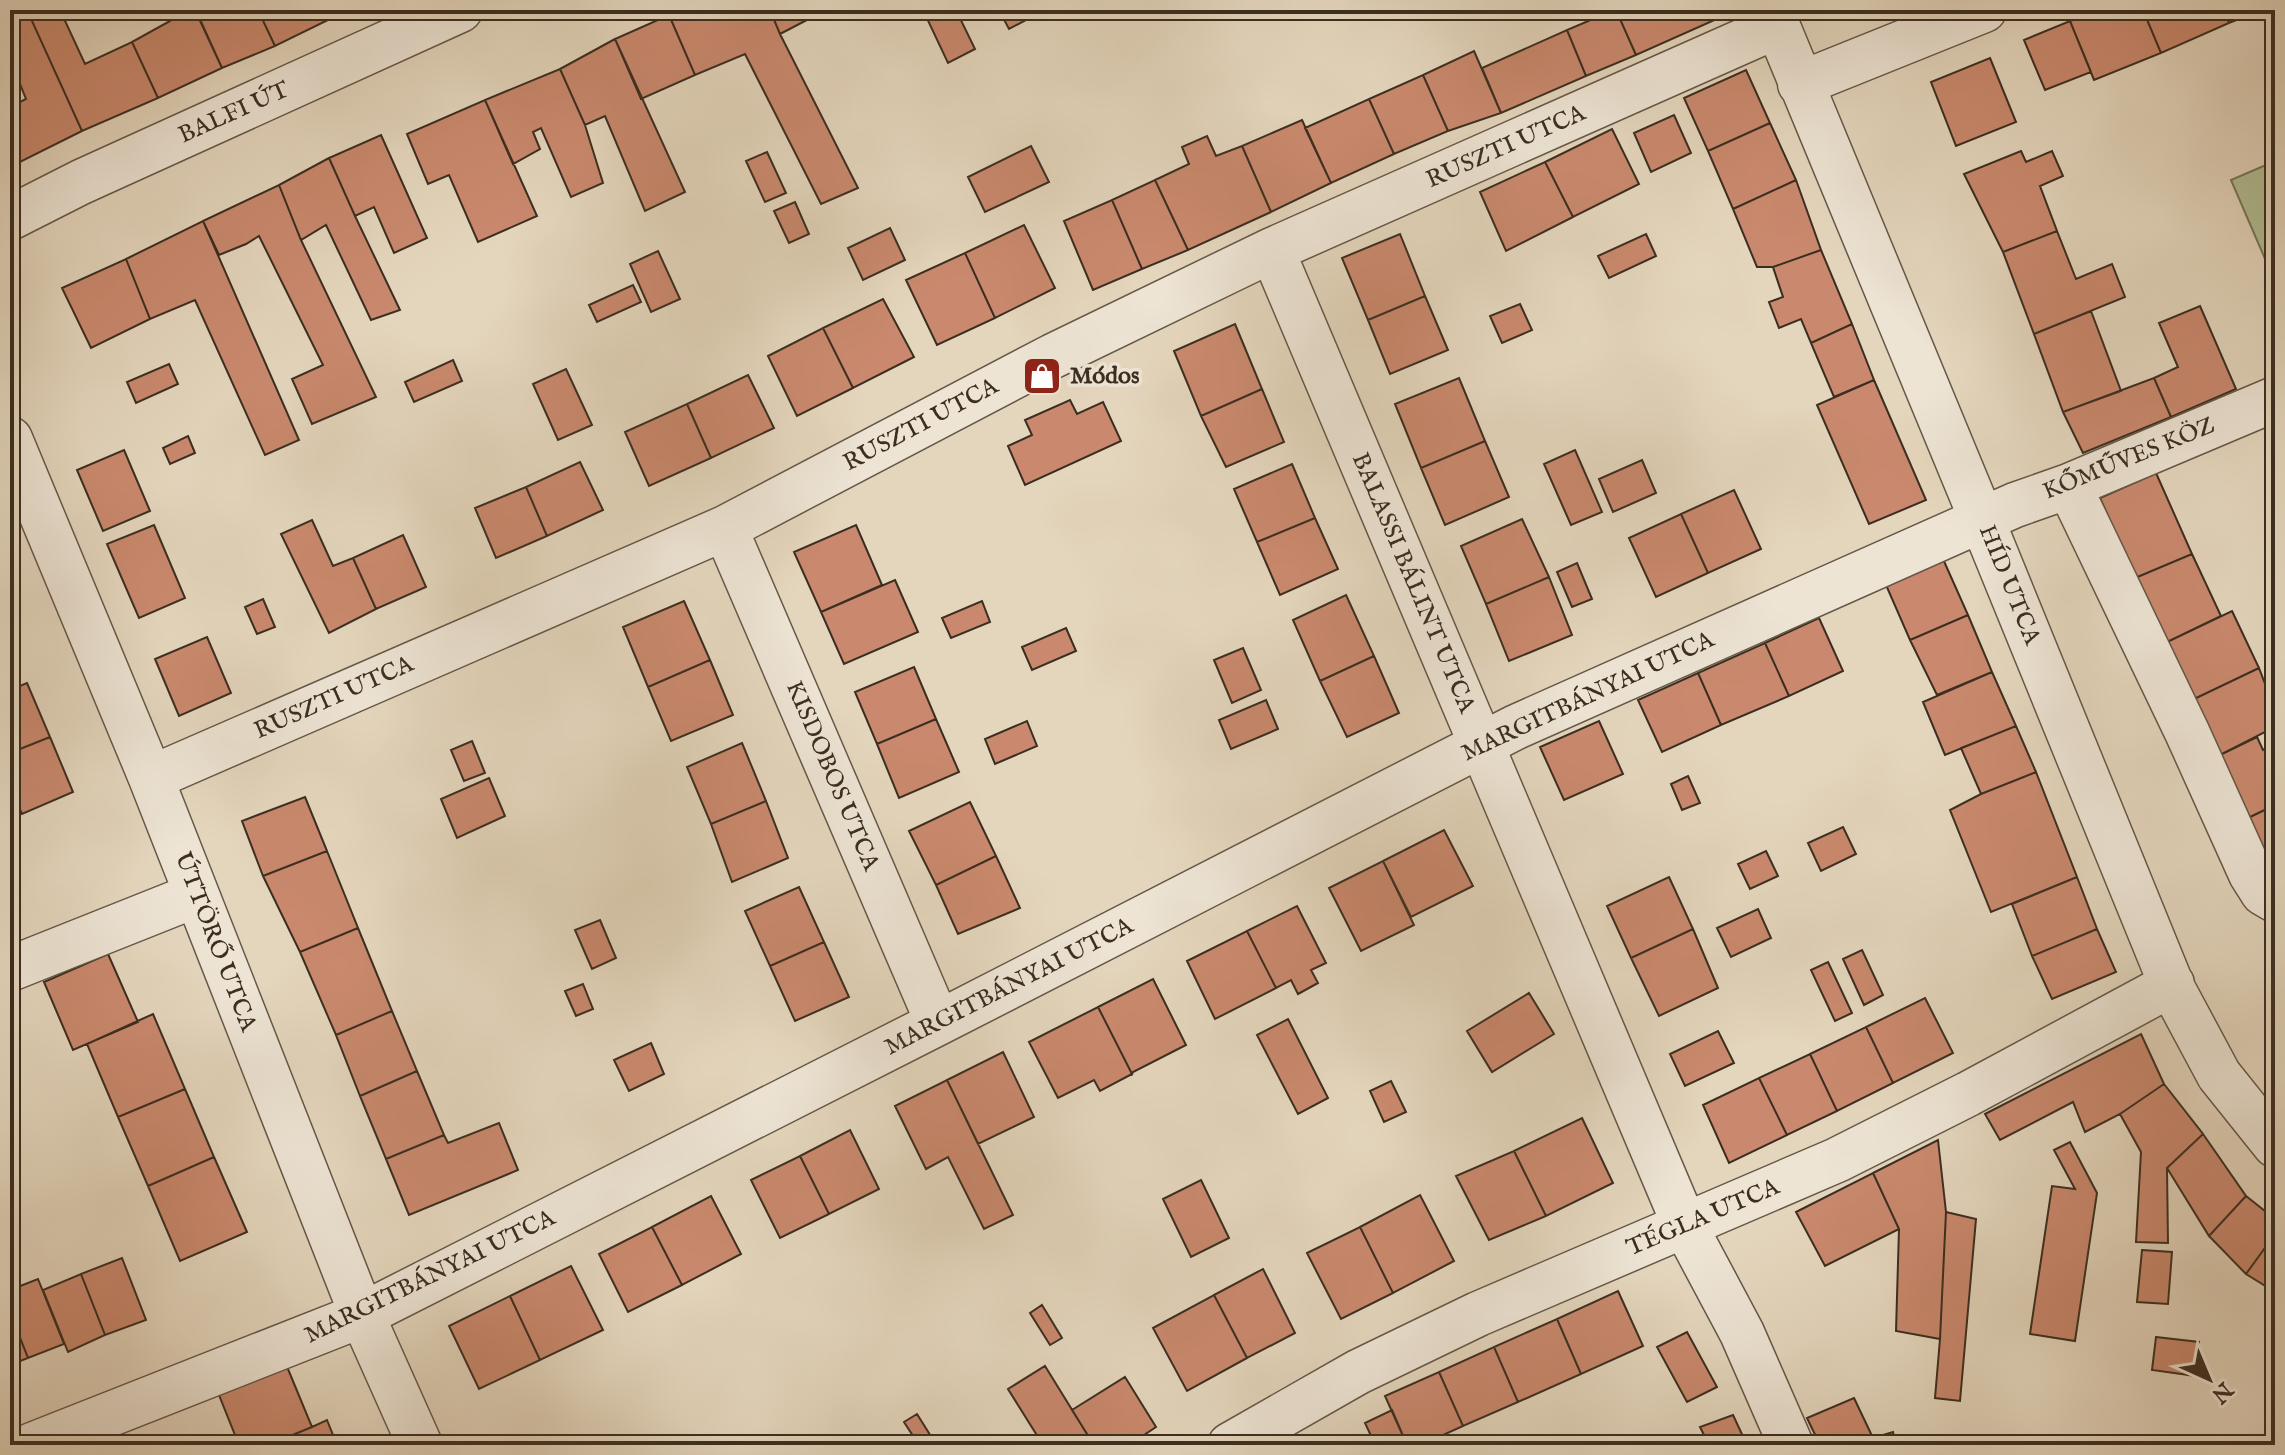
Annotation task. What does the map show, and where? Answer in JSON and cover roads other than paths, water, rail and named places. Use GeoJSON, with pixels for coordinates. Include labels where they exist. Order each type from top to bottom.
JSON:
{"type":"FeatureCollection","features":[{"type":"Feature","properties":{"kind":"street","name":"BALFI ÚT"},"geometry":{"type":"LineString","coordinates":[[10,218],[81,182],[460,10]]}},
{"type":"Feature","properties":{"kind":"street"},"geometry":{"type":"LineString","coordinates":[[1800,84],[1984,10]]}},
{"type":"Feature","properties":{"kind":"street","name":"HÍD UTCA"},"geometry":{"type":"LineString","coordinates":[[1774,18],[2172,984],[2219,1075],[2275,1145]]}},
{"type":"Feature","properties":{"kind":"street","name":"RUSZTI UTCA"},"geometry":{"type":"LineString","coordinates":[[151,778],[725,528],[1053,356],[1272,250],[1774,18]]}},
{"type":"Feature","properties":{"kind":"street","name":"BALASSI BÁLINT UTCA"},"geometry":{"type":"LineString","coordinates":[[1272,250],[1685,1226],[1742,1333],[1791,1445]]}},
{"type":"Feature","properties":{"kind":"street","name":"KŐMŰVES KÖZ"},"geometry":{"type":"LineString","coordinates":[[1982,520],[2275,399]]}},
{"type":"Feature","properties":{"kind":"street","name":"ÚTTÖRŐ UTCA"},"geometry":{"type":"LineString","coordinates":[[10,439],[151,778],[362,1315],[420,1445]]}},
{"type":"Feature","properties":{"kind":"street"},"geometry":{"type":"LineString","coordinates":[[2069,486],[2251,874],[2263,893],[2275,900]]}},
{"type":"Feature","properties":{"kind":"street","name":"MARGITBÁNYAI UTCA"},"geometry":{"type":"LineString","coordinates":[[32,1445],[362,1315],[1481,745],[1982,520]]}},
{"type":"Feature","properties":{"kind":"street","name":"KISDOBOS UTCA"},"geometry":{"type":"LineString","coordinates":[[725,528],[938,1023]]}},
{"type":"Feature","properties":{"kind":"street"},"geometry":{"type":"LineString","coordinates":[[10,969],[196,895]]}},
{"type":"Feature","properties":{"kind":"street","name":"TÉGLA UTCA"},"geometry":{"type":"LineString","coordinates":[[1230,1445],[1358,1372],[1478,1314],[1837,1160],[1968,1094],[2172,984]]}},
{"type":"Feature","properties":{"kind":"place","name":"Módos"},"geometry":{"type":"Point","coordinates":[1042,376]}}]}
